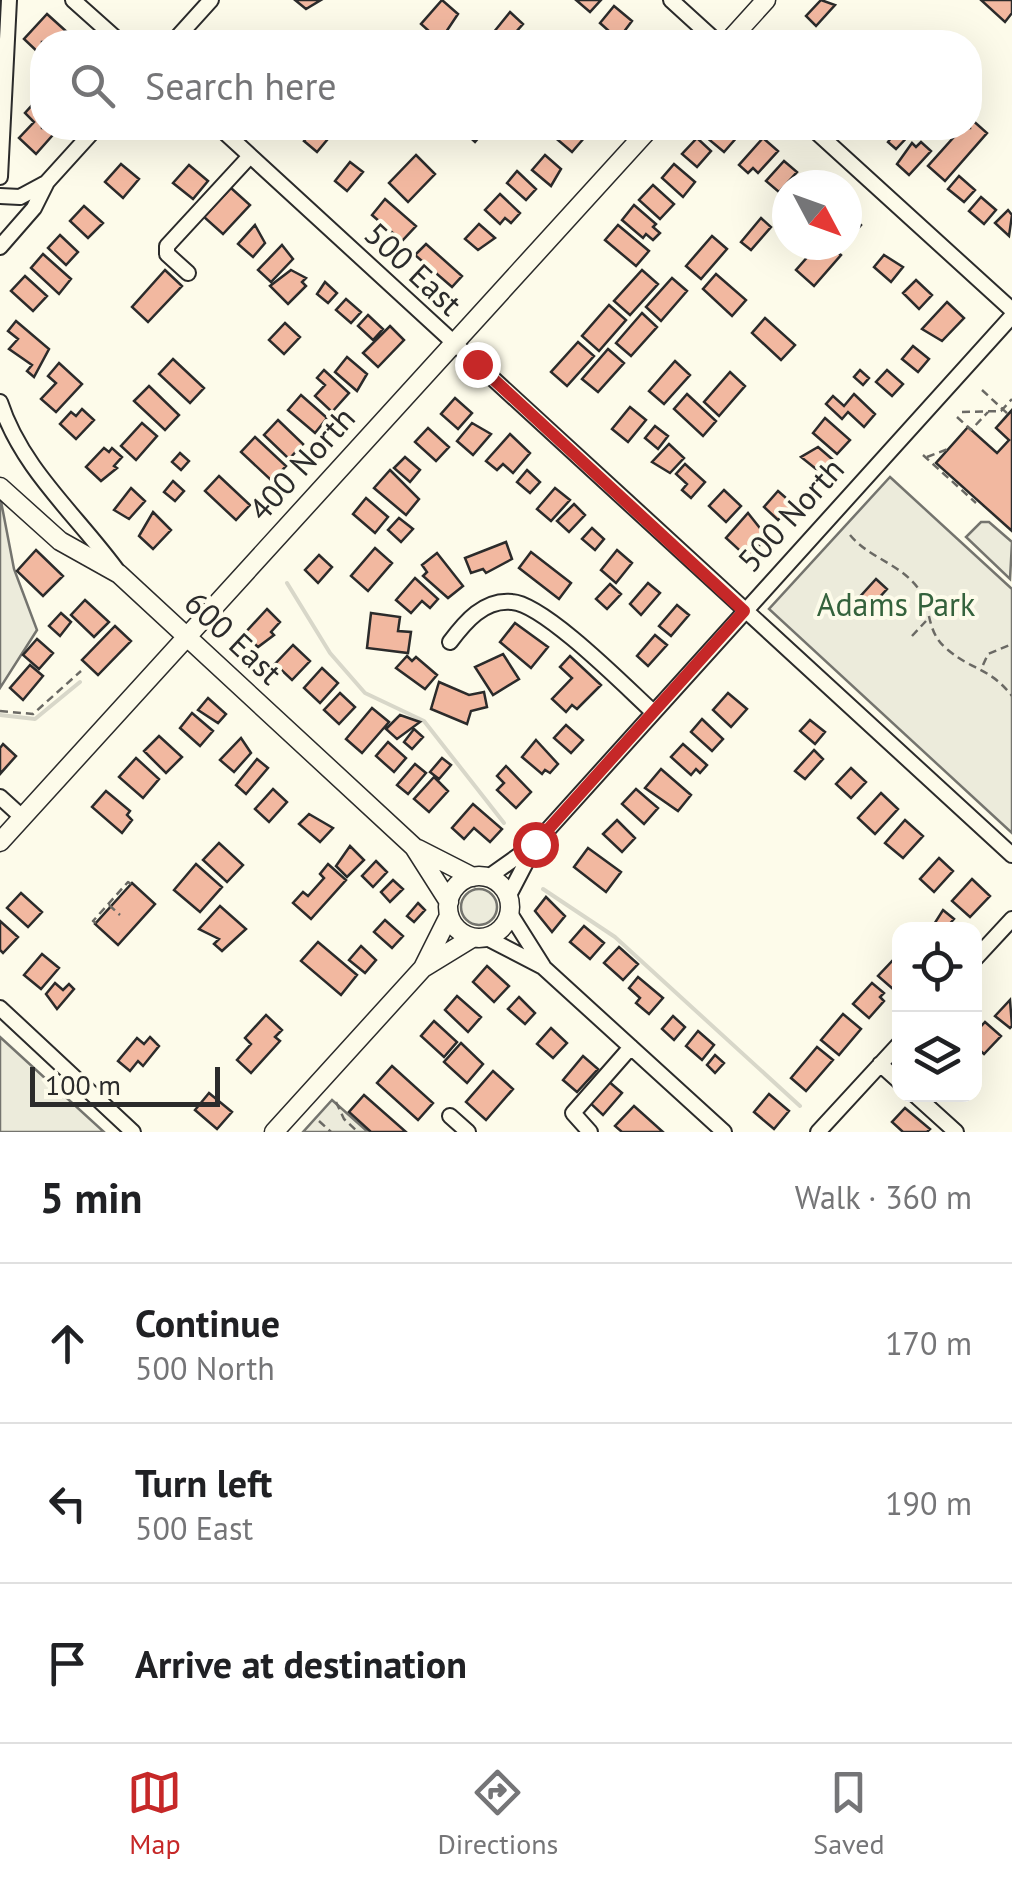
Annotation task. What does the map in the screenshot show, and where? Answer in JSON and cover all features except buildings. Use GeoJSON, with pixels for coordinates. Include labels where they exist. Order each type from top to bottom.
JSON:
{"type":"FeatureCollection","features":[{"type":"Feature","properties":{"kind":"main road"},"geometry":{"type":"LineString","coordinates":[[739,30],[766,0]]}},
{"type":"Feature","properties":{"kind":"main road","name":"400 North"},"geometry":{"type":"LineString","coordinates":[[0,842],[639,140]]}},
{"type":"Feature","properties":{"kind":"main road","name":"600 East"},"geometry":{"type":"LineString","coordinates":[[0,487],[60,540],[120,574],[414,847],[449,909]]}},
{"type":"Feature","properties":{"kind":"main road","name":"600 East"},"geometry":{"type":"LineString","coordinates":[[414,847],[480,877]]}},
{"type":"Feature","properties":{"kind":"main road"},"geometry":{"type":"LineString","coordinates":[[274,1132],[423,968],[454,888],[480,877],[509,904],[498,931],[423,968]]}},
{"type":"Feature","properties":{"kind":"main road"},"geometry":{"type":"LineString","coordinates":[[449,909],[459,931],[478,938]]}},
{"type":"Feature","properties":{"kind":"street"},"geometry":{"type":"LineString","coordinates":[[0,177],[9,0]]}},
{"type":"Feature","properties":{"kind":"street"},"geometry":{"type":"LineString","coordinates":[[73,0],[107,30]]}},
{"type":"Feature","properties":{"kind":"street"},"geometry":{"type":"LineString","coordinates":[[184,30],[211,0]]}},
{"type":"Feature","properties":{"kind":"street"},"geometry":{"type":"LineString","coordinates":[[671,0],[705,30]]}},
{"type":"Feature","properties":{"kind":"street"},"geometry":{"type":"LineString","coordinates":[[0,247],[34,208],[47,182],[85,140]]}},
{"type":"Feature","properties":{"kind":"street","name":"500 East"},"geometry":{"type":"LineString","coordinates":[[233,140],[1012,855]]}},
{"type":"Feature","properties":{"kind":"street"},"geometry":{"type":"LineString","coordinates":[[825,140],[1012,313]]}},
{"type":"Feature","properties":{"kind":"street"},"geometry":{"type":"LineString","coordinates":[[188,273],[167,254],[166,246],[250,156]]}},
{"type":"Feature","properties":{"kind":"street"},"geometry":{"type":"LineString","coordinates":[[0,196],[20,197],[47,182]]}},
{"type":"Feature","properties":{"kind":"street","name":"500 North"},"geometry":{"type":"LineString","coordinates":[[480,877],[535,844],[1012,313]]}},
{"type":"Feature","properties":{"kind":"street"},"geometry":{"type":"LineString","coordinates":[[0,402],[32,468],[84,524],[120,574]]}},
{"type":"Feature","properties":{"kind":"street"},"geometry":{"type":"LineString","coordinates":[[450,642],[466,620],[491,604],[516,601],[568,635],[652,711]]}},
{"type":"Feature","properties":{"kind":"street"},"geometry":{"type":"LineString","coordinates":[[0,797],[22,816]]}},
{"type":"Feature","properties":{"kind":"street","name":"500 North"},"geometry":{"type":"LineString","coordinates":[[509,904],[535,844]]}},
{"type":"Feature","properties":{"kind":"street"},"geometry":{"type":"LineString","coordinates":[[509,904],[543,966],[724,1132]]}},
{"type":"Feature","properties":{"kind":"street"},"geometry":{"type":"LineString","coordinates":[[982,951],[1012,919]]}},
{"type":"Feature","properties":{"kind":"street"},"geometry":{"type":"LineString","coordinates":[[478,938],[543,966]]}},
{"type":"Feature","properties":{"kind":"street"},"geometry":{"type":"LineString","coordinates":[[0,1008],[133,1132]]}},
{"type":"Feature","properties":{"kind":"street"},"geometry":{"type":"LineString","coordinates":[[590,1132],[574,1112],[631,1047]]}},
{"type":"Feature","properties":{"kind":"street"},"geometry":{"type":"LineString","coordinates":[[818,1132],[892,1051]]}},
{"type":"Feature","properties":{"kind":"street"},"geometry":{"type":"LineString","coordinates":[[880,1064],[892,1075]]}},
{"type":"Feature","properties":{"kind":"street"},"geometry":{"type":"LineString","coordinates":[[923,1102],[956,1132]]}},
{"type":"Feature","properties":{"kind":"street"},"geometry":{"type":"LineString","coordinates":[[450,1116],[468,1132]]}},
{"type":"Feature","properties":{"kind":"path"},"geometry":{"type":"LineString","coordinates":[[982,390],[1008,414]]}},
{"type":"Feature","properties":{"kind":"path"},"geometry":{"type":"LineString","coordinates":[[962,412],[1002,409],[1012,399]]}},
{"type":"Feature","properties":{"kind":"path"},"geometry":{"type":"LineString","coordinates":[[957,418],[971,430],[990,411]]}},
{"type":"Feature","properties":{"kind":"path"},"geometry":{"type":"LineString","coordinates":[[948,450],[924,456],[976,503]]}},
{"type":"Feature","properties":{"kind":"path"},"geometry":{"type":"LineString","coordinates":[[850,535],[866,553],[888,562],[916,584],[924,597],[928,620],[946,649],[982,666],[1012,696]]}},
{"type":"Feature","properties":{"kind":"path"},"geometry":{"type":"LineString","coordinates":[[912,636],[928,620]]}},
{"type":"Feature","properties":{"kind":"path"},"geometry":{"type":"LineString","coordinates":[[982,666],[988,654],[1012,644]]}},
{"type":"Feature","properties":{"kind":"path"},"geometry":{"type":"LineString","coordinates":[[0,711],[32,714],[80,670]]}},
{"type":"Feature","properties":{"kind":"path"},"geometry":{"type":"LineString","coordinates":[[96,923],[93,920],[128,882],[132,884]]}},
{"type":"Feature","properties":{"kind":"path"},"geometry":{"type":"LineString","coordinates":[[108,904],[120,915]]}},
{"type":"Feature","properties":{"kind":"path"},"geometry":{"type":"LineString","coordinates":[[336,1102],[344,1120],[358,1132]]}},
{"type":"Feature","properties":{"kind":"path"},"geometry":{"type":"LineString","coordinates":[[318,1121],[330,1132]]}},
{"type":"Feature","properties":{"kind":"green space","name":"Adams Park"},"geometry":{"type":"Polygon","coordinates":[[[890,477],[1012,589],[1012,833],[769,609],[890,477]]]}},
{"type":"Feature","properties":{"kind":"green space"},"geometry":{"type":"Polygon","coordinates":[[[0,496],[14,569],[37,630],[0,688],[0,496]]]}},
{"type":"Feature","properties":{"kind":"green space"},"geometry":{"type":"Polygon","coordinates":[[[981,522],[989,522],[1012,542],[1010,579],[966,537],[981,522]]]}},
{"type":"Feature","properties":{"kind":"green space"},"geometry":{"type":"Polygon","coordinates":[[[479,889],[492,894],[497,907],[492,920],[479,925],[466,920],[461,907],[466,894],[479,889]]]}},
{"type":"Feature","properties":{"kind":"green space"},"geometry":{"type":"Polygon","coordinates":[[[0,1037],[104,1132],[0,1132],[0,1037]]]}},
{"type":"Feature","properties":{"kind":"green space"},"geometry":{"type":"Polygon","coordinates":[[[332,1100],[368,1132],[303,1132],[332,1100]]]}},
{"type":"Feature","properties":{"kind":"waterway"},"geometry":{"type":"LineString","coordinates":[[287,583],[330,653],[365,693],[424,721],[504,823]]}},
{"type":"Feature","properties":{"kind":"waterway"},"geometry":{"type":"LineString","coordinates":[[0,715],[35,719],[80,682]]}},
{"type":"Feature","properties":{"kind":"waterway"},"geometry":{"type":"LineString","coordinates":[[543,889],[615,937],[800,1106]]}},
{"type":"Feature","properties":{"kind":"route"},"geometry":{"type":"LineString","coordinates":[[477,364],[744,611],[535,844]]}}]}
